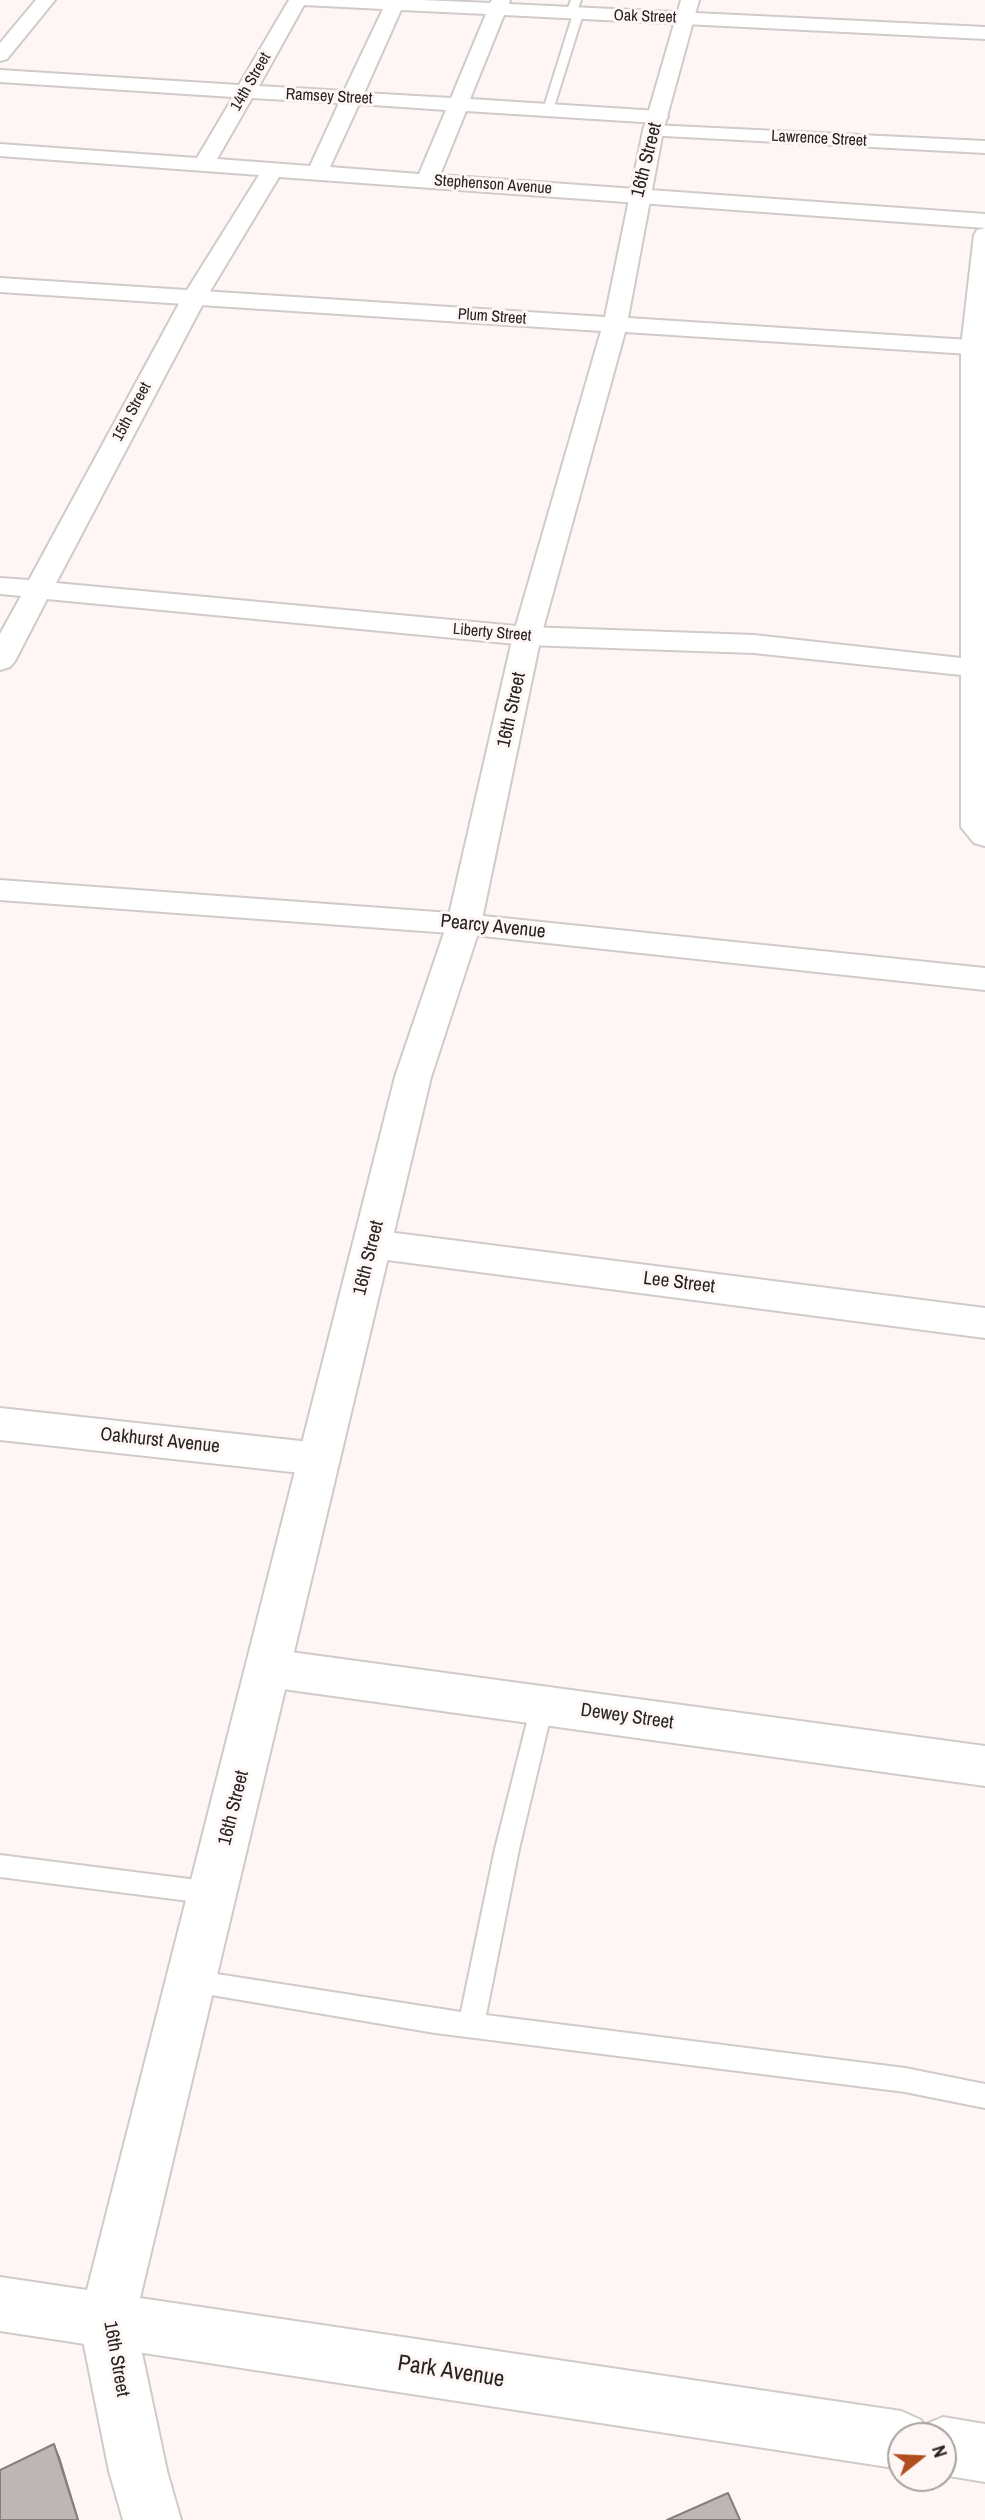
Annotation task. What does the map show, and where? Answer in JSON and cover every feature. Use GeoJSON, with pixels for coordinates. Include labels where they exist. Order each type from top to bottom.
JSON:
{"type":"FeatureCollection","features":[{"type":"Feature","properties":{"kind":"street"},"geometry":{"type":"LineString","coordinates":[[0,55],[46,0]]}},
{"type":"Feature","properties":{"kind":"street","name":"14th Street"},"geometry":{"type":"LineString","coordinates":[[204,164],[298,0]]}},
{"type":"Feature","properties":{"kind":"street","name":"Oak Street"},"geometry":{"type":"LineString","coordinates":[[305,0],[394,5],[687,10],[985,33]]}},
{"type":"Feature","properties":{"kind":"street"},"geometry":{"type":"LineString","coordinates":[[317,173],[394,5]]}},
{"type":"Feature","properties":{"kind":"street"},"geometry":{"type":"LineString","coordinates":[[427,180],[499,6]]}},
{"type":"Feature","properties":{"kind":"street","name":"16th Street"},"geometry":{"type":"LineString","coordinates":[[152,2520],[138,2471],[107,2320],[413,1077],[464,924],[527,636],[615,325],[638,196],[687,10]]}},
{"type":"Feature","properties":{"kind":"street","name":"Ramsey Street"},"geometry":{"type":"LineString","coordinates":[[0,76],[548,110],[655,124]]}},
{"type":"Feature","properties":{"kind":"street","name":"Lawrence Street"},"geometry":{"type":"LineString","coordinates":[[655,124],[985,147]]}},
{"type":"Feature","properties":{"kind":"street","name":"Stephenson Avenue"},"geometry":{"type":"LineString","coordinates":[[0,150],[985,221]]}},
{"type":"Feature","properties":{"kind":"street","name":"15th Street"},"geometry":{"type":"LineString","coordinates":[[0,661],[194,298],[273,169]]}},
{"type":"Feature","properties":{"kind":"street"},"geometry":{"type":"LineString","coordinates":[[985,235],[979,348],[980,669],[977,827],[985,836]]}},
{"type":"Feature","properties":{"kind":"street","name":"Plum Street"},"geometry":{"type":"LineString","coordinates":[[0,285],[979,348]]}},
{"type":"Feature","properties":{"kind":"street","name":"Liberty Street"},"geometry":{"type":"LineString","coordinates":[[0,586],[527,636],[754,644],[980,669]]}},
{"type":"Feature","properties":{"kind":"street","name":"Pearcy Avenue"},"geometry":{"type":"LineString","coordinates":[[0,890],[464,924],[985,979]]}},
{"type":"Feature","properties":{"kind":"street","name":"Lee Street"},"geometry":{"type":"LineString","coordinates":[[372,1244],[985,1323]]}},
{"type":"Feature","properties":{"kind":"street","name":"Oakhurst Avenue"},"geometry":{"type":"LineString","coordinates":[[0,1424],[319,1459]]}},
{"type":"Feature","properties":{"kind":"street","name":"Dewey Street"},"geometry":{"type":"LineString","coordinates":[[268,1668],[985,1766]]}},
{"type":"Feature","properties":{"kind":"street","name":"Park Avenue"},"geometry":{"type":"LineString","coordinates":[[0,2304],[887,2438]]}},
{"type":"Feature","properties":{"kind":"street"},"geometry":{"type":"LineString","coordinates":[[957,2448],[985,2453]]}},
{"type":"Feature","properties":{"kind":"lane"},"geometry":{"type":"LineString","coordinates":[[548,110],[577,7]]}},
{"type":"Feature","properties":{"kind":"lane"},"geometry":{"type":"LineString","coordinates":[[471,2026],[507,1849],[542,1706]]}},
{"type":"Feature","properties":{"kind":"lane"},"geometry":{"type":"LineString","coordinates":[[0,1866],[213,1893]]}},
{"type":"Feature","properties":{"kind":"lane"},"geometry":{"type":"LineString","coordinates":[[191,1982],[471,2026],[905,2080],[985,2096]]}},
{"type":"Feature","properties":{"kind":"building"},"geometry":{"type":"Polygon","coordinates":[[[54,2444],[78,2520],[0,2520],[0,2470],[54,2444]]]}},
{"type":"Feature","properties":{"kind":"building"},"geometry":{"type":"Polygon","coordinates":[[[728,2493],[740,2520],[667,2520],[728,2493]]]}}]}
